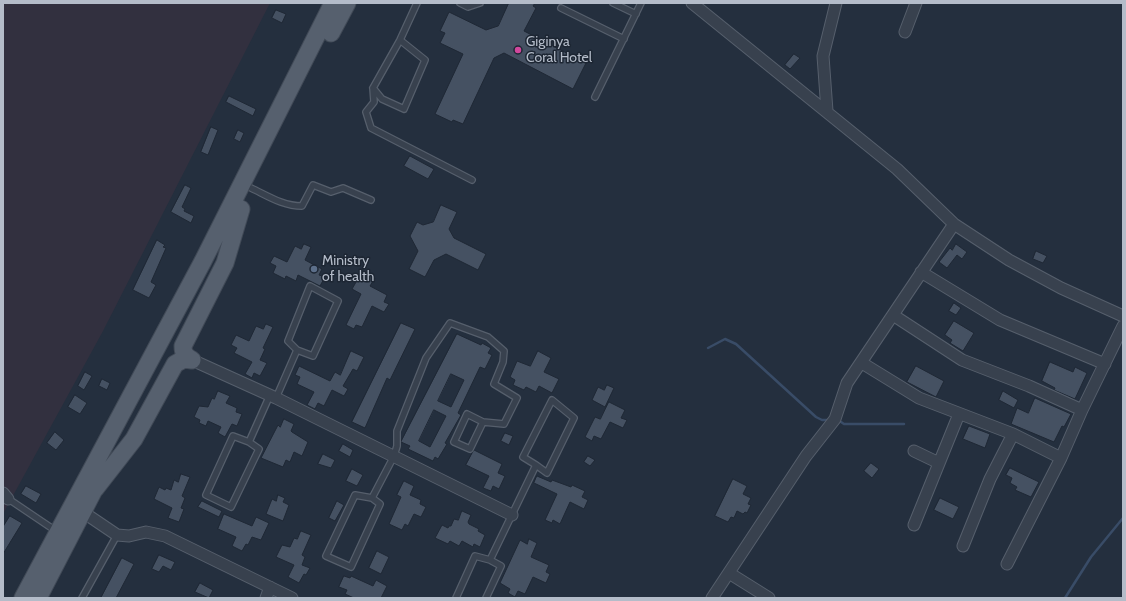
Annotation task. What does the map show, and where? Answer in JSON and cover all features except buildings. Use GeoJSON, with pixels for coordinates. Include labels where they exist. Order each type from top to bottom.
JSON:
{"type":"FeatureCollection","features":[{"type":"Feature","properties":{"kind":"main road"},"geometry":{"type":"LineString","coordinates":[[23,598],[203,261],[334,3]]}},
{"type":"Feature","properties":{"kind":"main road"},"geometry":{"type":"LineString","coordinates":[[38,598],[242,209],[347,3]]}},
{"type":"Feature","properties":{"kind":"main road"},"geometry":{"type":"LineString","coordinates":[[192,360],[186,356],[183,351],[183,346],[225,263],[242,209]]}},
{"type":"Feature","properties":{"kind":"main road"},"geometry":{"type":"LineString","coordinates":[[94,489],[134,439],[175,364],[184,359],[192,360]]}},
{"type":"Feature","properties":{"kind":"street"},"geometry":{"type":"LineString","coordinates":[[692,3],[897,169],[954,224],[1022,267],[1061,288],[1123,316]]}},
{"type":"Feature","properties":{"kind":"street"},"geometry":{"type":"LineString","coordinates":[[827,111],[823,56],[836,3]]}},
{"type":"Feature","properties":{"kind":"street"},"geometry":{"type":"LineString","coordinates":[[905,32],[916,3]]}},
{"type":"Feature","properties":{"kind":"street"},"geometry":{"type":"LineString","coordinates":[[712,598],[806,456],[835,420],[847,383],[862,363],[954,224]]}},
{"type":"Feature","properties":{"kind":"street"},"geometry":{"type":"LineString","coordinates":[[921,272],[1000,320],[1105,364]]}},
{"type":"Feature","properties":{"kind":"street"},"geometry":{"type":"LineString","coordinates":[[893,315],[962,360],[1029,386],[1082,410]]}},
{"type":"Feature","properties":{"kind":"street"},"geometry":{"type":"LineString","coordinates":[[1007,564],[1061,458],[1082,410],[1123,326]]}},
{"type":"Feature","properties":{"kind":"street"},"geometry":{"type":"LineString","coordinates":[[192,360],[273,397],[512,515]]}},
{"type":"Feature","properties":{"kind":"street"},"geometry":{"type":"LineString","coordinates":[[862,363],[919,398],[1012,434],[1061,458]]}},
{"type":"Feature","properties":{"kind":"street"},"geometry":{"type":"LineString","coordinates":[[914,524],[960,414]]}},
{"type":"Feature","properties":{"kind":"street"},"geometry":{"type":"LineString","coordinates":[[963,546],[990,479],[1012,434]]}},
{"type":"Feature","properties":{"kind":"street"},"geometry":{"type":"LineString","coordinates":[[914,451],[939,463]]}},
{"type":"Feature","properties":{"kind":"street"},"geometry":{"type":"LineString","coordinates":[[83,512],[117,535],[129,536],[146,532],[165,536],[268,593],[292,598]]}},
{"type":"Feature","properties":{"kind":"street"},"geometry":{"type":"LineString","coordinates":[[729,573],[769,598]]}},
{"type":"Feature","properties":{"kind":"lane"},"geometry":{"type":"LineString","coordinates":[[417,3],[400,40],[373,88],[374,102],[366,112],[371,128],[472,180]]}},
{"type":"Feature","properties":{"kind":"lane"},"geometry":{"type":"LineString","coordinates":[[460,3],[468,7],[480,3]]}},
{"type":"Feature","properties":{"kind":"lane"},"geometry":{"type":"LineString","coordinates":[[613,3],[636,14]]}},
{"type":"Feature","properties":{"kind":"lane"},"geometry":{"type":"LineString","coordinates":[[595,97],[641,3]]}},
{"type":"Feature","properties":{"kind":"lane"},"geometry":{"type":"LineString","coordinates":[[562,8],[624,39]]}},
{"type":"Feature","properties":{"kind":"lane"},"geometry":{"type":"LineString","coordinates":[[373,88],[382,99],[404,109],[425,60],[400,40]]}},
{"type":"Feature","properties":{"kind":"lane"},"geometry":{"type":"LineString","coordinates":[[252,188],[279,202],[294,206],[302,206],[313,185],[331,192],[343,188],[371,200]]}},
{"type":"Feature","properties":{"kind":"lane"},"geometry":{"type":"LineString","coordinates":[[310,286],[338,300],[313,356],[297,350],[288,341],[310,286]]}},
{"type":"Feature","properties":{"kind":"lane"},"geometry":{"type":"LineString","coordinates":[[372,498],[394,456],[397,446],[397,431],[426,358],[450,323],[488,337],[504,351],[503,362],[494,384],[517,398],[504,424],[484,422],[467,414],[454,442],[470,449],[484,422]]}},
{"type":"Feature","properties":{"kind":"lane"},"geometry":{"type":"LineString","coordinates":[[249,442],[297,350]]}},
{"type":"Feature","properties":{"kind":"lane"},"geometry":{"type":"LineString","coordinates":[[552,400],[574,418],[547,473],[536,464],[523,457],[552,400]]}},
{"type":"Feature","properties":{"kind":"lane"},"geometry":{"type":"LineString","coordinates":[[233,436],[249,442],[259,449],[231,507],[206,495],[233,436]]}},
{"type":"Feature","properties":{"kind":"lane"},"geometry":{"type":"LineString","coordinates":[[490,560],[536,464]]}},
{"type":"Feature","properties":{"kind":"lane"},"geometry":{"type":"LineString","coordinates":[[355,495],[372,498],[380,504],[351,567],[326,556],[355,495]]}},
{"type":"Feature","properties":{"kind":"lane"},"geometry":{"type":"LineString","coordinates":[[8,498],[58,532]]}},
{"type":"Feature","properties":{"kind":"lane"},"geometry":{"type":"LineString","coordinates":[[82,598],[117,535]]}},
{"type":"Feature","properties":{"kind":"lane"},"geometry":{"type":"LineString","coordinates":[[456,598],[475,556],[490,560],[501,566],[486,598]]}},
{"type":"Feature","properties":{"kind":"shaded area"},"geometry":{"type":"Polygon","coordinates":[[[3,3],[270,3],[103,331],[3,514],[3,3]]]}},
{"type":"Feature","properties":{"kind":"waterway"},"geometry":{"type":"LineString","coordinates":[[708,348],[725,339],[736,344],[816,417],[822,420],[831,420]]}},
{"type":"Feature","properties":{"kind":"waterway"},"geometry":{"type":"LineString","coordinates":[[838,420],[844,424],[904,424]]}},
{"type":"Feature","properties":{"kind":"waterway"},"geometry":{"type":"LineString","coordinates":[[1065,598],[1091,557],[1123,518]]}},
{"type":"Feature","properties":{"kind":"place","name":"Giginya Coral Hotel"},"geometry":{"type":"Point","coordinates":[518,50]}},
{"type":"Feature","properties":{"kind":"place","name":"Ministry of health"},"geometry":{"type":"Point","coordinates":[314,269]}}]}
